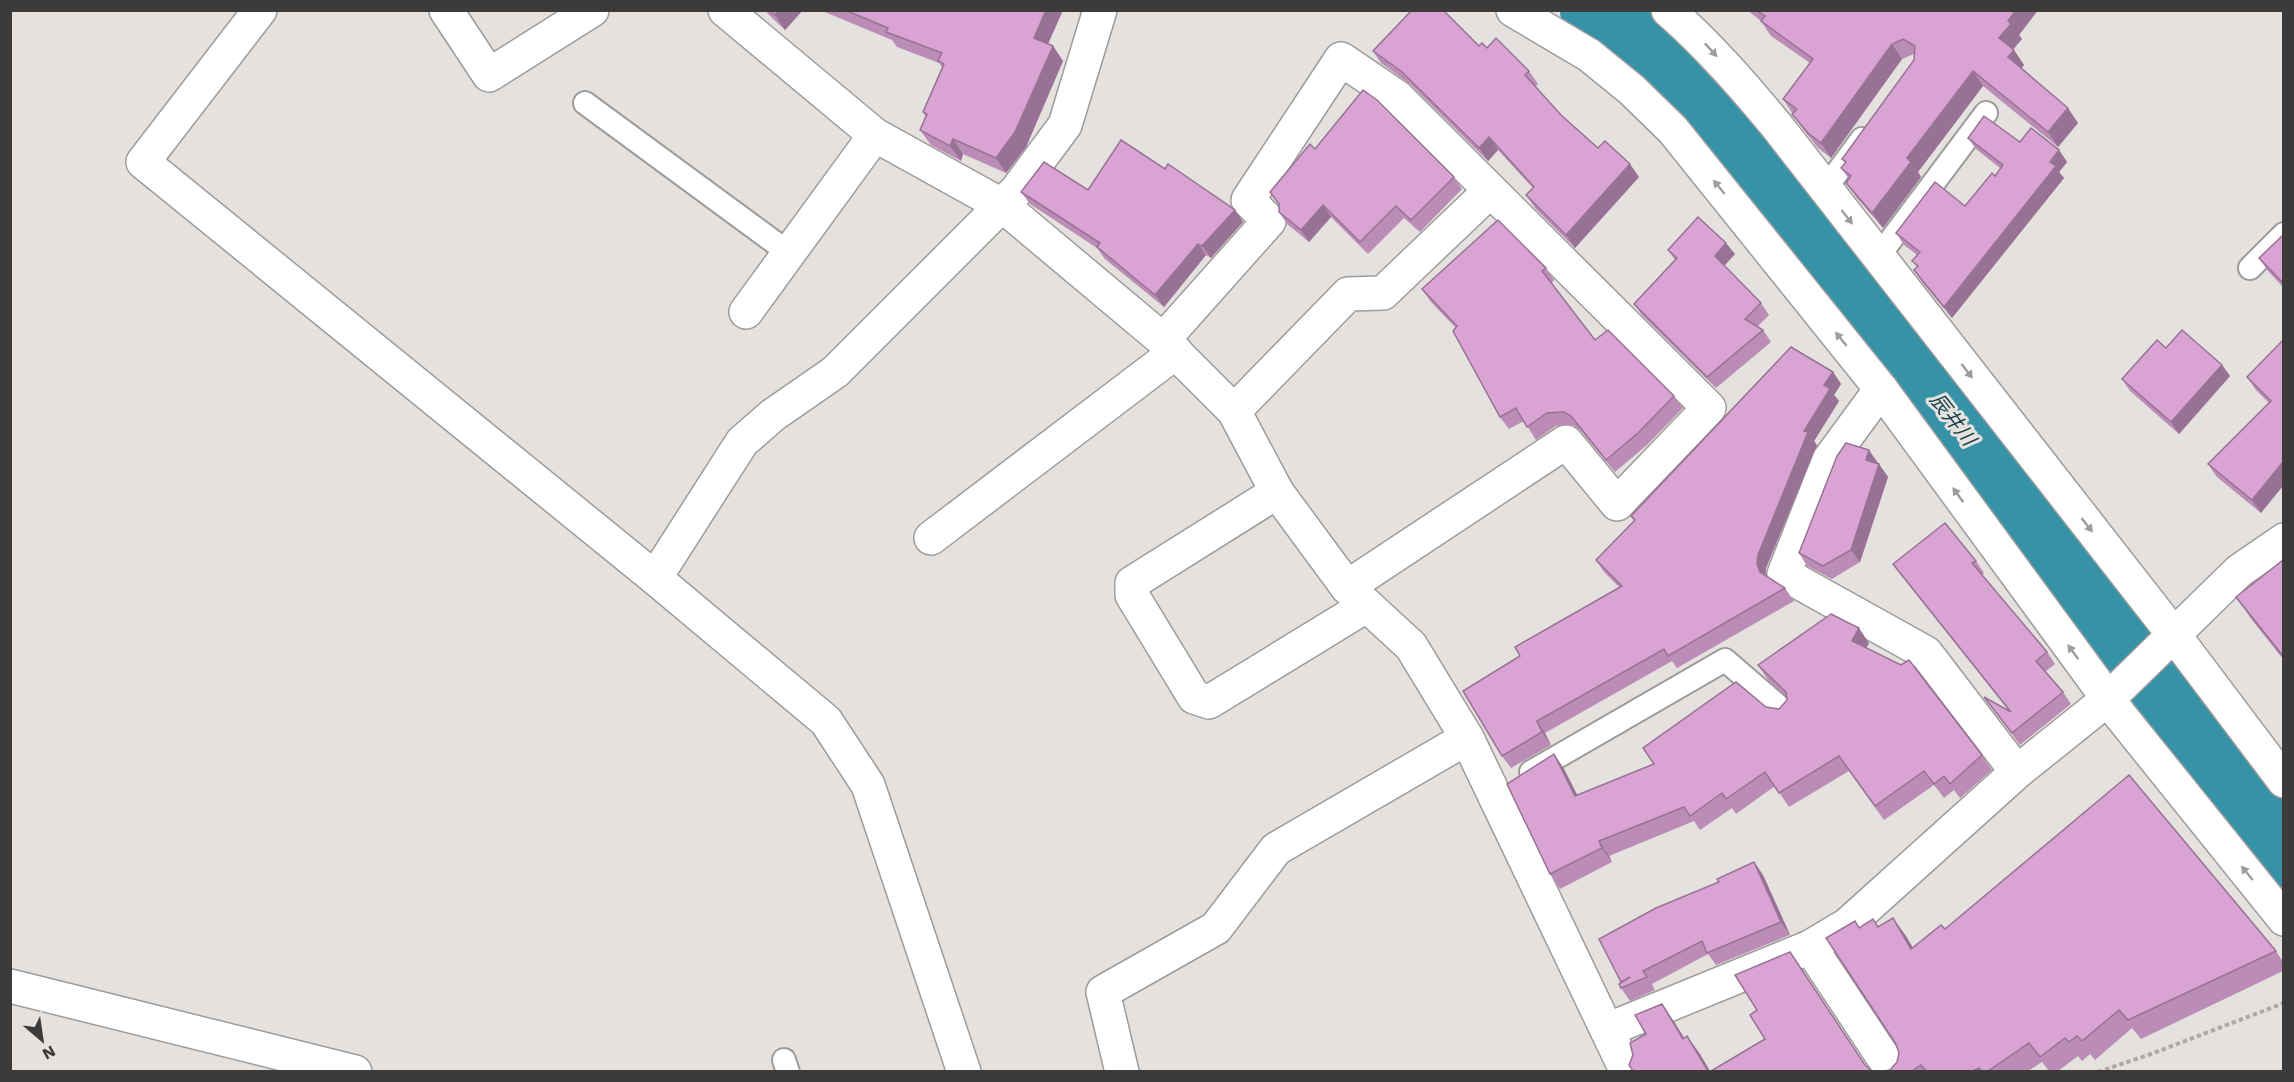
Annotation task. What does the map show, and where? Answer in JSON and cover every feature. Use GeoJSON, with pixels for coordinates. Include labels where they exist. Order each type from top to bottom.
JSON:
{"type":"FeatureCollection","features":[{"type":"Feature","properties":{"kind":"street"},"geometry":{"type":"LineString","coordinates":[[260,10],[143,162],[655,578],[826,721],[868,785],[964,1071]]}},
{"type":"Feature","properties":{"kind":"street"},"geometry":{"type":"LineString","coordinates":[[447,10],[489,75],[592,10]]}},
{"type":"Feature","properties":{"kind":"street"},"geometry":{"type":"LineString","coordinates":[[725,10],[875,135],[1003,206],[1169,346],[1234,411],[1277,492],[1357,596],[1411,646],[1467,738],[1627,1071]]}},
{"type":"Feature","properties":{"kind":"street"},"geometry":{"type":"LineString","coordinates":[[655,578],[742,442],[773,415],[835,372],[1003,206],[1065,125],[1100,10]]}},
{"type":"Feature","properties":{"kind":"street"},"geometry":{"type":"LineString","coordinates":[[1513,10],[1589,55],[1632,90],[1673,130],[1881,390],[2283,919]]}},
{"type":"Feature","properties":{"kind":"street"},"geometry":{"type":"LineString","coordinates":[[1668,10],[1697,35],[1735,76],[1878,256],[2170,639],[2283,781]]}},
{"type":"Feature","properties":{"kind":"street"},"geometry":{"type":"LineString","coordinates":[[931,538],[1169,346],[1269,221],[1248,200],[1341,59],[1397,97],[1709,408],[1617,504],[1566,442],[1209,702],[1194,697],[1132,595],[1132,583],[1277,492]]}},
{"type":"Feature","properties":{"kind":"street"},"geometry":{"type":"LineString","coordinates":[[746,312],[875,135]]}},
{"type":"Feature","properties":{"kind":"street"},"geometry":{"type":"LineString","coordinates":[[1234,411],[1348,294],[1383,293],[1490,190]]}},
{"type":"Feature","properties":{"kind":"street"},"geometry":{"type":"LineString","coordinates":[[1881,390],[1829,460],[1784,574],[1926,653],[2017,772]]}},
{"type":"Feature","properties":{"kind":"street"},"geometry":{"type":"LineString","coordinates":[[1607,1030],[1810,947],[1847,925],[2017,772],[2112,695],[2239,571],[2283,540]]}},
{"type":"Feature","properties":{"kind":"street"},"geometry":{"type":"LineString","coordinates":[[1122,1071],[1103,992],[1216,928],[1276,849],[1467,738]]}},
{"type":"Feature","properties":{"kind":"street"},"geometry":{"type":"LineString","coordinates":[[1810,947],[1893,1071]]}},
{"type":"Feature","properties":{"kind":"street"},"geometry":{"type":"LineString","coordinates":[[10,986],[284,1063],[355,1071]]}},
{"type":"Feature","properties":{"kind":"lane"},"geometry":{"type":"LineString","coordinates":[[585,103],[789,252]]}},
{"type":"Feature","properties":{"kind":"lane"},"geometry":{"type":"LineString","coordinates":[[1878,256],[1986,113]]}},
{"type":"Feature","properties":{"kind":"lane"},"geometry":{"type":"LineString","coordinates":[[1825,189],[1873,123]]}},
{"type":"Feature","properties":{"kind":"lane"},"geometry":{"type":"LineString","coordinates":[[2250,268],[2283,234]]}},
{"type":"Feature","properties":{"kind":"lane"},"geometry":{"type":"LineString","coordinates":[[1493,794],[1725,660],[1784,711]]}},
{"type":"Feature","properties":{"kind":"path"},"geometry":{"type":"LineString","coordinates":[[2098,1071],[2151,1054],[2283,1003]]}},
{"type":"Feature","properties":{"kind":"building"},"geometry":{"type":"Polygon","coordinates":[[[769,10],[779,10],[775,15],[769,10]]]}},
{"type":"Feature","properties":{"kind":"building"},"geometry":{"type":"Polygon","coordinates":[[[845,10],[1046,10],[1034,38],[1053,46],[1015,132],[996,158],[953,139],[950,146],[920,130],[927,114],[923,112],[944,64],[938,61],[942,53],[886,32],[888,28],[845,10]]]}},
{"type":"Feature","properties":{"kind":"building"},"geometry":{"type":"Polygon","coordinates":[[[1412,10],[1443,10],[1479,46],[1482,43],[1487,48],[1496,38],[1529,71],[1525,75],[1561,115],[1598,148],[1605,141],[1630,164],[1566,235],[1526,195],[1534,187],[1489,137],[1479,148],[1401,71],[1373,51],[1412,10]]]}},
{"type":"Feature","properties":{"kind":"building"},"geometry":{"type":"Polygon","coordinates":[[[1756,10],[2016,10],[2008,21],[2011,24],[1999,38],[2014,50],[2008,57],[2068,108],[2048,132],[1973,71],[1907,158],[1911,162],[1872,213],[1846,183],[1851,176],[1841,168],[1846,162],[1842,159],[1914,60],[1915,46],[1903,39],[1892,44],[1821,143],[1808,133],[1792,114],[1797,109],[1783,99],[1813,59],[1761,21],[1765,16],[1756,10]]]}},
{"type":"Feature","properties":{"kind":"building"},"geometry":{"type":"Polygon","coordinates":[[[1363,90],[1377,100],[1454,177],[1411,220],[1396,206],[1360,242],[1323,205],[1301,230],[1279,212],[1279,204],[1270,192],[1310,144],[1315,149],[1363,90]]]}},
{"type":"Feature","properties":{"kind":"building"},"geometry":{"type":"Polygon","coordinates":[[[1984,116],[2020,142],[2031,128],[2059,150],[2050,162],[2056,166],[1944,307],[1914,270],[1918,266],[1912,261],[1920,252],[1896,233],[1935,182],[1965,206],[1992,173],[1995,176],[2003,165],[1968,138],[1984,116]]]}},
{"type":"Feature","properties":{"kind":"building"},"geometry":{"type":"Polygon","coordinates":[[[1121,140],[1165,169],[1168,164],[1235,210],[1202,246],[1198,244],[1155,295],[1097,247],[1100,243],[1021,192],[1044,162],[1088,190],[1121,140]]]}},
{"type":"Feature","properties":{"kind":"building"},"geometry":{"type":"Polygon","coordinates":[[[1698,217],[1726,243],[1715,256],[1761,303],[1745,319],[1763,330],[1707,377],[1634,304],[1677,258],[1668,250],[1698,217]]]}},
{"type":"Feature","properties":{"kind":"building"},"geometry":{"type":"Polygon","coordinates":[[[1498,220],[1546,268],[1542,271],[1595,340],[1608,330],[1674,396],[1638,433],[1606,460],[1572,417],[1564,412],[1547,413],[1527,427],[1516,408],[1500,417],[1453,331],[1457,326],[1422,289],[1498,220]]]}},
{"type":"Feature","properties":{"kind":"building"},"geometry":{"type":"Polygon","coordinates":[[[2283,237],[2283,283],[2259,258],[2283,237]]]}},
{"type":"Feature","properties":{"kind":"building"},"geometry":{"type":"Polygon","coordinates":[[[2182,330],[2222,365],[2171,422],[2122,379],[2157,340],[2166,348],[2182,330]]]}},
{"type":"Feature","properties":{"kind":"building"},"geometry":{"type":"Polygon","coordinates":[[[2283,340],[2283,462],[2252,500],[2208,464],[2271,401],[2247,377],[2283,340]]]}},
{"type":"Feature","properties":{"kind":"building"},"geometry":{"type":"Polygon","coordinates":[[[1791,347],[1833,372],[1824,385],[1830,389],[1804,431],[1808,432],[1758,555],[1757,564],[1760,572],[1785,588],[1668,656],[1664,649],[1537,721],[1542,732],[1502,756],[1463,691],[1520,656],[1515,647],[1622,586],[1596,560],[1635,520],[1631,516],[1791,347]]]}},
{"type":"Feature","properties":{"kind":"building"},"geometry":{"type":"Polygon","coordinates":[[[1846,443],[1869,450],[1866,460],[1879,464],[1851,550],[1823,566],[1799,553],[1837,456],[1846,443]]]}},
{"type":"Feature","properties":{"kind":"building"},"geometry":{"type":"Polygon","coordinates":[[[1945,523],[1976,561],[1972,563],[2047,652],[2036,661],[2063,692],[2012,733],[1984,697],[2011,712],[1893,564],[1945,523]]]}},
{"type":"Feature","properties":{"kind":"building"},"geometry":{"type":"Polygon","coordinates":[[[2283,560],[2283,656],[2236,597],[2283,560]]]}},
{"type":"Feature","properties":{"kind":"building"},"geometry":{"type":"Polygon","coordinates":[[[1831,614],[1859,628],[1852,641],[1901,665],[1909,660],[1982,755],[1950,784],[1944,776],[1934,784],[1924,771],[1875,806],[1839,756],[1779,793],[1765,772],[1726,799],[1722,793],[1690,816],[1684,807],[1599,841],[1602,848],[1550,874],[1507,784],[1554,754],[1575,796],[1654,764],[1643,748],[1736,682],[1766,707],[1779,709],[1787,700],[1786,692],[1758,665],[1831,614]]]}},
{"type":"Feature","properties":{"kind":"building"},"geometry":{"type":"Polygon","coordinates":[[[2129,775],[2276,951],[2128,1020],[2119,1010],[2082,1041],[2077,1036],[2069,1042],[2065,1038],[2040,1057],[2029,1043],[1988,1071],[1982,1071],[1979,1068],[1973,1071],[1926,1071],[1921,1065],[1912,1071],[1884,1071],[1890,1070],[1897,1062],[1899,1053],[1896,1044],[1826,938],[1855,921],[1859,928],[1873,919],[1878,927],[1893,918],[1911,949],[1941,925],[1945,929],[2129,775]]]}},
{"type":"Feature","properties":{"kind":"building"},"geometry":{"type":"Polygon","coordinates":[[[1754,862],[1781,922],[1707,953],[1702,941],[1643,971],[1647,977],[1621,988],[1619,984],[1630,977],[1621,982],[1599,939],[1656,908],[1719,882],[1717,879],[1754,862]]]}},
{"type":"Feature","properties":{"kind":"building"},"geometry":{"type":"Polygon","coordinates":[[[1790,952],[1865,1065],[1872,1071],[1711,1071],[1765,1039],[1750,1015],[1757,1010],[1735,975],[1790,952]]]}},
{"type":"Feature","properties":{"kind":"building"},"geometry":{"type":"Polygon","coordinates":[[[1662,1004],[1683,1039],[1687,1036],[1708,1071],[1633,1071],[1629,1065],[1633,1055],[1630,1043],[1646,1034],[1635,1015],[1662,1004]]]}},
{"type":"Feature","properties":{"kind":"waterway","name":"辰井川"},"geometry":{"type":"LineString","coordinates":[[1596,10],[1619,24],[1702,98],[1816,249],[2055,550],[2152,683],[2284,851]]}}]}
